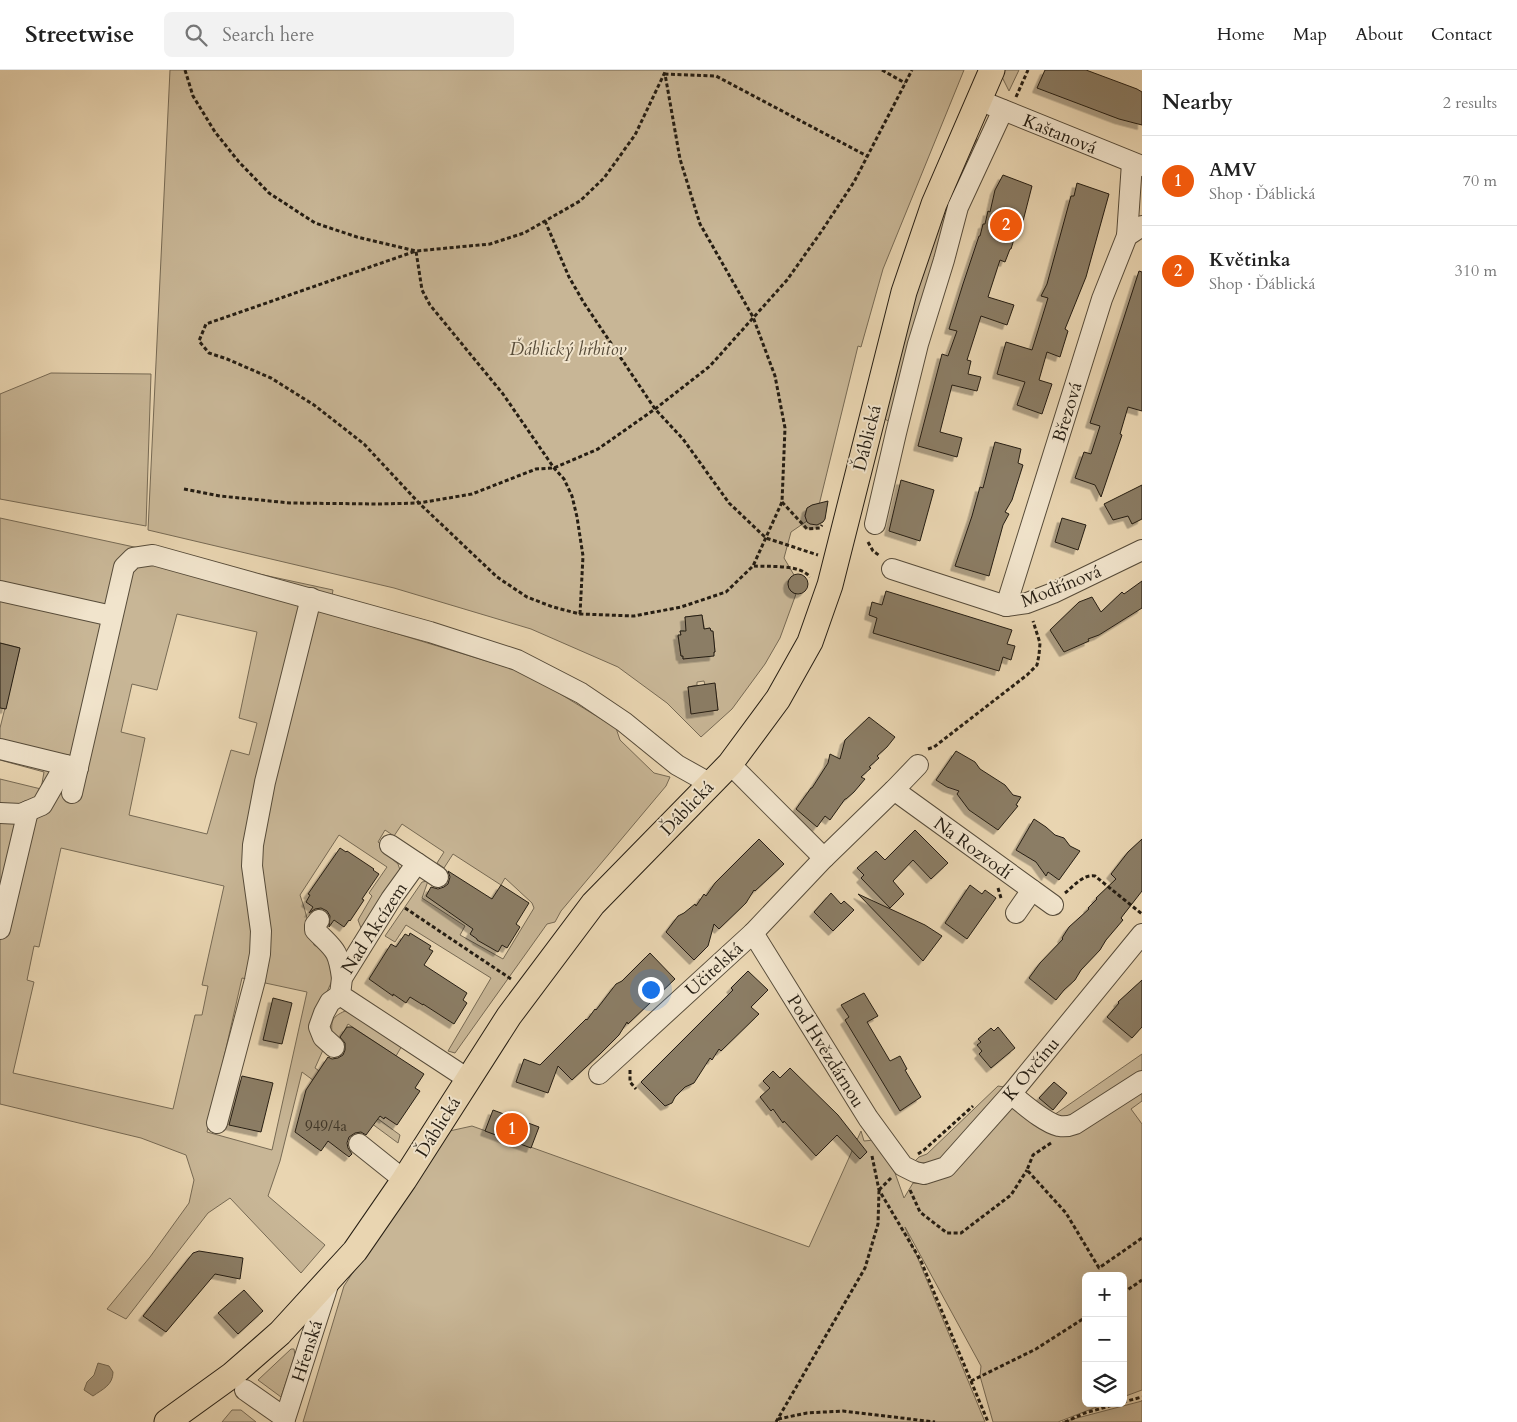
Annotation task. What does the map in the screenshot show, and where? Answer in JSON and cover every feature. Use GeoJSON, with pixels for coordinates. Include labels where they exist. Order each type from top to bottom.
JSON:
{"type":"FeatureCollection","features":[{"type":"Feature","properties":{"kind":"main road","name":"Ďáblická"},"geometry":{"type":"LineString","coordinates":[[167,1422],[232,1375],[280,1334],[355,1251],[404,1180],[509,1016],[593,904],[730,764],[778,699],[810,642],[830,585],[904,292],[934,204],[992,70]]}},
{"type":"Feature","properties":{"kind":"street","name":"Kaštanová"},"geometry":{"type":"LineString","coordinates":[[979,100],[1137,164]]}},
{"type":"Feature","properties":{"kind":"street","name":"Ďáblická"},"geometry":{"type":"LineString","coordinates":[[875,524],[918,344],[958,207],[1003,110]]}},
{"type":"Feature","properties":{"kind":"street","name":"Březová"},"geometry":{"type":"LineString","coordinates":[[1006,606],[1102,299],[1135,231],[1137,164]]}},
{"type":"Feature","properties":{"kind":"street"},"geometry":{"type":"LineString","coordinates":[[870,427],[896,433]]}},
{"type":"Feature","properties":{"kind":"street","name":"Modřínová"},"geometry":{"type":"LineString","coordinates":[[892,568],[1006,606],[1027,603],[1053,593],[1142,550]]}},
{"type":"Feature","properties":{"kind":"street"},"geometry":{"type":"LineString","coordinates":[[72,793],[72,766],[124,567],[133,558],[153,555],[430,632],[517,660],[581,693],[624,722],[677,765],[710,784]]}},
{"type":"Feature","properties":{"kind":"street"},"geometry":{"type":"LineString","coordinates":[[0,591],[112,616]]}},
{"type":"Feature","properties":{"kind":"street"},"geometry":{"type":"LineString","coordinates":[[217,1123],[255,980],[260,954],[261,931],[252,866],[252,844],[265,782],[310,598]]}},
{"type":"Feature","properties":{"kind":"street"},"geometry":{"type":"LineString","coordinates":[[0,749],[72,766]]}},
{"type":"Feature","properties":{"kind":"street","name":"Učitelská"},"geometry":{"type":"LineString","coordinates":[[599,1074],[753,933],[824,858],[894,790],[919,758]]}},
{"type":"Feature","properties":{"kind":"street"},"geometry":{"type":"LineString","coordinates":[[730,764],[824,858]]}},
{"type":"Feature","properties":{"kind":"street"},"geometry":{"type":"LineString","coordinates":[[0,813],[21,814],[42,805],[72,766]]}},
{"type":"Feature","properties":{"kind":"street","name":"Na Rozvodí"},"geometry":{"type":"LineString","coordinates":[[894,790],[1052,905]]}},
{"type":"Feature","properties":{"kind":"street"},"geometry":{"type":"LineString","coordinates":[[0,929],[28,811]]}},
{"type":"Feature","properties":{"kind":"street","name":"Nad Akcízem"},"geometry":{"type":"LineString","coordinates":[[390,845],[417,863],[391,899],[341,986],[468,1079]]}},
{"type":"Feature","properties":{"kind":"street"},"geometry":{"type":"LineString","coordinates":[[417,863],[438,877]]}},
{"type":"Feature","properties":{"kind":"street"},"geometry":{"type":"LineString","coordinates":[[1016,913],[1032,890]]}},
{"type":"Feature","properties":{"kind":"street"},"geometry":{"type":"LineString","coordinates":[[318,920],[315,930],[334,948],[340,960],[341,986],[324,1013],[319,1027],[323,1037],[334,1047]]}},
{"type":"Feature","properties":{"kind":"street","name":"Pod Hvězdárnou"},"geometry":{"type":"LineString","coordinates":[[753,933],[868,1118],[903,1166]]}},
{"type":"Feature","properties":{"kind":"street","name":"K Ovčínu"},"geometry":{"type":"LineString","coordinates":[[903,1166],[924,1174],[946,1166],[1011,1094],[1142,934]]}},
{"type":"Feature","properties":{"kind":"street"},"geometry":{"type":"LineString","coordinates":[[1011,1094],[1047,1121],[1059,1126],[1067,1126],[1075,1124],[1142,1081]]}},
{"type":"Feature","properties":{"kind":"street"},"geometry":{"type":"LineString","coordinates":[[359,1144],[404,1180]]}},
{"type":"Feature","properties":{"kind":"street","name":"Hřenská"},"geometry":{"type":"LineString","coordinates":[[285,1420],[329,1280]]}},
{"type":"Feature","properties":{"kind":"street"},"geometry":{"type":"LineString","coordinates":[[245,1390],[285,1420]]}},
{"type":"Feature","properties":{"kind":"path"},"geometry":{"type":"LineString","coordinates":[[185,70],[193,96],[215,132],[239,162],[269,193],[315,223],[357,237],[416,252]]}},
{"type":"Feature","properties":{"kind":"path"},"geometry":{"type":"LineString","coordinates":[[882,70],[905,83]]}},
{"type":"Feature","properties":{"kind":"path"},"geometry":{"type":"LineString","coordinates":[[184,488],[220,496],[290,503],[419,503],[472,494],[536,469],[554,468],[598,449],[655,409],[710,366],[787,280],[822,232],[854,182],[912,70]]}},
{"type":"Feature","properties":{"kind":"path"},"geometry":{"type":"LineString","coordinates":[[665,72],[716,76],[867,156]]}},
{"type":"Feature","properties":{"kind":"path"},"geometry":{"type":"LineString","coordinates":[[665,72],[680,160],[700,224],[753,317],[775,376],[785,428],[782,502],[753,566],[726,592],[680,606],[634,616],[580,614],[553,607],[527,597],[497,577],[419,503],[364,444],[314,405],[271,378],[227,358],[209,353],[199,341],[206,324],[416,252],[490,244],[524,233],[580,201],[604,178],[635,135],[665,72]]}},
{"type":"Feature","properties":{"kind":"path"},"geometry":{"type":"LineString","coordinates":[[544,221],[569,277],[584,303],[655,409],[683,439],[729,503],[766,538],[821,556]]}},
{"type":"Feature","properties":{"kind":"path"},"geometry":{"type":"LineString","coordinates":[[416,252],[422,290],[430,306],[503,394],[554,468],[564,479],[572,496],[583,556],[580,614]]}},
{"type":"Feature","properties":{"kind":"path"},"geometry":{"type":"LineString","coordinates":[[875,524],[860,530],[873,551],[889,562],[892,568]]}},
{"type":"Feature","properties":{"kind":"path"},"geometry":{"type":"LineString","coordinates":[[753,566],[799,569],[808,574],[811,579]]}},
{"type":"Feature","properties":{"kind":"path"},"geometry":{"type":"LineString","coordinates":[[919,758],[1027,675],[1037,665],[1040,643],[1027,603]]}},
{"type":"Feature","properties":{"kind":"path"},"geometry":{"type":"LineString","coordinates":[[1083,878],[1090,875],[1095,876],[1142,914]]}},
{"type":"Feature","properties":{"kind":"path"},"geometry":{"type":"LineString","coordinates":[[391,899],[511,979]]}},
{"type":"Feature","properties":{"kind":"path"},"geometry":{"type":"LineString","coordinates":[[636,1064],[629,1071],[630,1082],[636,1089]]}},
{"type":"Feature","properties":{"kind":"path"},"geometry":{"type":"LineString","coordinates":[[920,1212],[947,1233],[961,1233],[1011,1195],[1027,1170],[1033,1155],[1054,1141],[1067,1126]]}},
{"type":"Feature","properties":{"kind":"path"},"geometry":{"type":"LineString","coordinates":[[1027,1170],[1066,1213],[1099,1268],[1142,1238]]}},
{"type":"Feature","properties":{"kind":"path"},"geometry":{"type":"LineString","coordinates":[[777,1420],[865,1268],[878,1224],[879,1190],[921,1261],[988,1422]]}},
{"type":"Feature","properties":{"kind":"path"},"geometry":{"type":"LineString","coordinates":[[1127,1290],[1142,1280]]}},
{"type":"Feature","properties":{"kind":"path"},"geometry":{"type":"LineString","coordinates":[[970,1381],[1036,1349],[1082,1320]]}},
{"type":"Feature","properties":{"kind":"path"},"geometry":{"type":"LineString","coordinates":[[1127,1402],[1142,1397]]}},
{"type":"Feature","properties":{"kind":"path"},"geometry":{"type":"LineString","coordinates":[[1065,1422],[1085,1413],[1107,1407]]}},
{"type":"Feature","properties":{"kind":"path"},"geometry":{"type":"LineString","coordinates":[[777,1420],[807,1413],[843,1411],[935,1422]]}},
{"type":"Feature","properties":{"kind":"green space","name":"Ďáblický hřbitov"},"geometry":{"type":"Polygon","coordinates":[[[170,70],[964,70],[883,269],[861,347],[858,346],[819,505],[808,508],[805,516],[807,521],[791,532],[784,558],[794,575],[788,581],[789,588],[796,594],[780,638],[765,664],[732,709],[701,737],[667,703],[618,667],[531,629],[394,588],[148,530],[170,70]],[[702,615],[685,617],[687,634],[684,631],[680,631],[681,635],[678,636],[683,659],[715,652],[713,632],[710,628],[706,629],[707,632],[705,632],[702,615]],[[704,681],[697,682],[697,685],[688,687],[691,713],[718,710],[715,684],[705,685],[704,681]]]}},
{"type":"Feature","properties":{"kind":"green space"},"geometry":{"type":"Polygon","coordinates":[[[1003,70],[1019,70],[1009,91],[1001,75],[1003,70]]]}},
{"type":"Feature","properties":{"kind":"green space"},"geometry":{"type":"Polygon","coordinates":[[[977,139],[979,140],[890,422],[883,418],[925,262],[965,160],[977,139]]]}},
{"type":"Feature","properties":{"kind":"green space"},"geometry":{"type":"Polygon","coordinates":[[[51,373],[151,374],[146,526],[0,499],[0,394],[51,373]]]}},
{"type":"Feature","properties":{"kind":"green space"},"geometry":{"type":"Polygon","coordinates":[[[0,518],[333,590],[329,613],[526,673],[616,728],[620,740],[654,773],[670,777],[666,786],[561,911],[555,922],[547,924],[455,1053],[448,1051],[491,978],[406,925],[395,942],[385,936],[422,882],[428,881],[422,898],[465,926],[460,935],[503,959],[534,908],[532,903],[505,878],[501,885],[453,854],[444,868],[437,863],[444,852],[402,824],[394,836],[385,830],[378,842],[385,848],[384,852],[398,864],[400,870],[361,928],[358,920],[372,896],[369,893],[387,867],[339,835],[300,895],[314,945],[324,951],[335,974],[326,994],[323,1050],[315,1068],[358,1098],[355,1102],[400,1135],[398,1143],[302,1072],[280,1161],[268,1196],[325,1245],[301,1273],[230,1198],[208,1213],[126,1319],[107,1309],[150,1257],[189,1203],[194,1180],[186,1155],[141,1138],[0,1104],[0,779],[41,789],[44,772],[0,760],[0,728],[20,648],[0,643],[0,518]],[[177,614],[157,690],[132,684],[121,732],[145,738],[129,815],[207,834],[231,750],[249,755],[257,723],[239,718],[257,632],[177,614]],[[61,848],[39,947],[34,946],[27,980],[34,982],[13,1073],[173,1109],[195,1015],[202,1015],[208,986],[202,985],[224,886],[61,848]],[[242,978],[207,1132],[272,1150],[307,992],[242,978]]]}},
{"type":"Feature","properties":{"kind":"green space"},"geometry":{"type":"Polygon","coordinates":[[[345,1011],[352,1013],[403,1044],[396,1056],[348,1024],[338,1042],[332,1034],[332,1022],[337,1015],[345,1011]]]}},
{"type":"Feature","properties":{"kind":"green space"},"geometry":{"type":"Polygon","coordinates":[[[1142,1054],[1142,1101],[1131,1109],[1142,1124],[1142,1390],[1127,1396],[1127,1272],[1082,1272],[1082,1407],[1097,1407],[1058,1422],[993,1422],[980,1376],[981,1366],[905,1227],[985,1422],[780,1422],[778,1419],[776,1422],[303,1422],[344,1286],[445,1132],[472,1126],[809,1247],[861,1131],[864,1141],[874,1140],[895,1173],[904,1198],[913,1183],[926,1184],[949,1176],[1012,1107],[1051,1117],[1142,1054]]]}},
{"type":"Feature","properties":{"kind":"green space"},"geometry":{"type":"Polygon","coordinates":[[[998,1086],[1004,1087],[947,1155],[932,1163],[915,1161],[927,1154],[998,1086]]]}},
{"type":"Feature","properties":{"kind":"green space"},"geometry":{"type":"Polygon","coordinates":[[[291,1349],[294,1349],[295,1355],[281,1397],[258,1380],[291,1349]]]}},
{"type":"Feature","properties":{"kind":"green space"},"geometry":{"type":"Polygon","coordinates":[[[1142,1401],[1142,1422],[1062,1422],[1119,1407],[1127,1407],[1127,1405],[1142,1401]]]}},
{"type":"Feature","properties":{"kind":"green space"},"geometry":{"type":"Polygon","coordinates":[[[232,1410],[241,1410],[256,1422],[222,1422],[232,1410]]]}},
{"type":"Feature","properties":{"kind":"shaded area"},"geometry":{"type":"Polygon","coordinates":[[[98,1363],[109,1366],[113,1376],[107,1386],[93,1396],[84,1390],[87,1382],[94,1375],[98,1363]]]}},
{"type":"Feature","properties":{"kind":"building"},"geometry":{"type":"Polygon","coordinates":[[[1045,70],[1086,70],[1137,89],[1142,92],[1142,125],[1119,119],[1037,88],[1045,70]]]}},
{"type":"Feature","properties":{"kind":"building"},"geometry":{"type":"Polygon","coordinates":[[[1003,175],[1032,186],[1022,225],[1019,224],[1016,237],[1005,262],[1000,260],[988,297],[1014,305],[1007,325],[981,316],[967,360],[971,361],[968,374],[981,377],[977,391],[952,385],[940,432],[962,438],[957,457],[918,446],[942,354],[948,356],[957,331],[949,329],[963,284],[983,224],[985,224],[988,211],[990,212],[995,190],[1003,175]]]}},
{"type":"Feature","properties":{"kind":"building"},"geometry":{"type":"Polygon","coordinates":[[[1077,183],[1109,194],[1086,277],[1065,329],[1068,331],[1060,357],[1047,352],[1039,380],[1052,384],[1042,414],[1017,405],[1025,382],[997,374],[1006,342],[1032,350],[1048,298],[1041,296],[1047,284],[1071,196],[1074,196],[1077,183]]]}},
{"type":"Feature","properties":{"kind":"building"},"geometry":{"type":"Polygon","coordinates":[[[1139,271],[1142,272],[1142,411],[1128,407],[1120,434],[1122,435],[1101,497],[1095,485],[1075,478],[1084,452],[1091,454],[1100,426],[1090,423],[1139,271]]]}},
{"type":"Feature","properties":{"kind":"building"},"geometry":{"type":"Polygon","coordinates":[[[995,442],[1021,449],[1018,463],[1023,465],[1012,500],[1005,512],[1009,514],[1003,525],[989,576],[955,566],[980,487],[983,488],[995,442]]]}},
{"type":"Feature","properties":{"kind":"building"},"geometry":{"type":"Polygon","coordinates":[[[901,480],[934,490],[920,541],[889,531],[901,480]]]}},
{"type":"Feature","properties":{"kind":"building"},"geometry":{"type":"Polygon","coordinates":[[[1142,485],[1142,519],[1132,524],[1128,516],[1113,520],[1104,504],[1142,485]]]}},
{"type":"Feature","properties":{"kind":"building"},"geometry":{"type":"Polygon","coordinates":[[[828,501],[823,522],[817,525],[807,522],[805,516],[807,508],[828,501]]]}},
{"type":"Feature","properties":{"kind":"building"},"geometry":{"type":"Polygon","coordinates":[[[1062,518],[1086,525],[1078,550],[1055,542],[1062,518]]]}},
{"type":"Feature","properties":{"kind":"building"},"geometry":{"type":"Polygon","coordinates":[[[798,574],[805,577],[808,584],[805,591],[798,594],[791,591],[788,584],[791,577],[798,574]]]}},
{"type":"Feature","properties":{"kind":"building"},"geometry":{"type":"Polygon","coordinates":[[[1142,581],[1142,608],[1099,635],[1088,639],[1089,641],[1064,652],[1050,630],[1079,602],[1092,597],[1101,612],[1122,592],[1124,594],[1142,581]]]}},
{"type":"Feature","properties":{"kind":"building"},"geometry":{"type":"Polygon","coordinates":[[[886,591],[1012,630],[1007,644],[1015,646],[1011,660],[1003,657],[999,671],[873,633],[877,618],[869,615],[872,602],[882,605],[886,591]]]}},
{"type":"Feature","properties":{"kind":"building"},"geometry":{"type":"Polygon","coordinates":[[[702,615],[704,629],[710,628],[713,631],[714,656],[683,659],[678,635],[681,635],[680,631],[686,631],[685,617],[702,615]]]}},
{"type":"Feature","properties":{"kind":"building"},"geometry":{"type":"Polygon","coordinates":[[[0,643],[20,648],[6,709],[0,708],[0,643]]]}},
{"type":"Feature","properties":{"kind":"building"},"geometry":{"type":"Polygon","coordinates":[[[715,683],[718,710],[691,714],[688,687],[715,683]]]}},
{"type":"Feature","properties":{"kind":"building"},"geometry":{"type":"Polygon","coordinates":[[[869,717],[895,737],[877,756],[879,758],[861,777],[865,779],[845,799],[830,820],[825,816],[817,827],[796,809],[828,763],[830,754],[840,759],[845,740],[869,717]]]}},
{"type":"Feature","properties":{"kind":"building"},"geometry":{"type":"Polygon","coordinates":[[[956,751],[975,762],[980,769],[1005,785],[1013,795],[1021,797],[1016,805],[1018,806],[998,830],[969,810],[957,794],[959,791],[947,787],[936,780],[956,751]]]}},
{"type":"Feature","properties":{"kind":"building"},"geometry":{"type":"Polygon","coordinates":[[[1034,819],[1055,835],[1064,838],[1070,846],[1080,851],[1059,880],[1048,872],[1046,876],[1036,862],[1016,850],[1034,819]]]}},
{"type":"Feature","properties":{"kind":"building"},"geometry":{"type":"Polygon","coordinates":[[[915,830],[948,863],[931,879],[913,860],[893,881],[904,894],[890,908],[861,878],[864,875],[857,868],[876,851],[885,860],[915,830]]]}},
{"type":"Feature","properties":{"kind":"building"},"geometry":{"type":"Polygon","coordinates":[[[759,839],[784,864],[754,890],[746,903],[719,929],[714,924],[708,946],[694,960],[666,932],[678,916],[695,904],[696,906],[704,894],[706,896],[715,883],[759,839]]]}},
{"type":"Feature","properties":{"kind":"building"},"geometry":{"type":"Polygon","coordinates":[[[1142,839],[1142,891],[1100,950],[1056,1000],[1029,978],[1040,963],[1063,939],[1069,927],[1089,909],[1096,898],[1116,879],[1111,874],[1128,852],[1142,839]]]}},
{"type":"Feature","properties":{"kind":"building"},"geometry":{"type":"Polygon","coordinates":[[[340,848],[379,874],[350,921],[344,927],[334,920],[329,927],[330,916],[327,911],[321,908],[309,913],[313,907],[306,902],[310,895],[308,894],[340,848]]]}},
{"type":"Feature","properties":{"kind":"building"},"geometry":{"type":"Polygon","coordinates":[[[448,871],[492,899],[501,885],[529,903],[516,924],[520,927],[507,948],[502,945],[498,952],[477,940],[470,934],[473,929],[426,896],[431,887],[438,889],[448,884],[450,877],[448,871]]]}},
{"type":"Feature","properties":{"kind":"building"},"geometry":{"type":"Polygon","coordinates":[[[970,885],[982,894],[985,890],[996,898],[967,939],[945,923],[970,885]]]}},
{"type":"Feature","properties":{"kind":"building"},"geometry":{"type":"Polygon","coordinates":[[[831,893],[841,904],[844,901],[854,910],[833,931],[814,912],[831,893]]]}},
{"type":"Feature","properties":{"kind":"building"},"geometry":{"type":"Polygon","coordinates":[[[858,894],[925,925],[942,936],[923,961],[858,894]]]}},
{"type":"Feature","properties":{"kind":"building"},"geometry":{"type":"Polygon","coordinates":[[[410,933],[431,946],[429,949],[433,951],[424,965],[467,993],[463,1000],[467,1003],[454,1024],[410,997],[406,1003],[369,979],[391,944],[396,947],[405,934],[409,936],[410,933]]]}},
{"type":"Feature","properties":{"kind":"building"},"geometry":{"type":"Polygon","coordinates":[[[650,953],[675,979],[628,1024],[627,1022],[619,1035],[600,1054],[572,1080],[558,1066],[548,1093],[516,1082],[524,1059],[540,1065],[587,1020],[616,984],[622,981],[650,953]]]}},
{"type":"Feature","properties":{"kind":"building"},"geometry":{"type":"Polygon","coordinates":[[[748,971],[768,990],[751,1007],[759,1014],[721,1051],[719,1049],[712,1060],[710,1058],[694,1083],[685,1087],[672,1103],[665,1106],[641,1082],[733,990],[731,988],[748,971]]]}},
{"type":"Feature","properties":{"kind":"building"},"geometry":{"type":"Polygon","coordinates":[[[1142,980],[1142,1027],[1132,1038],[1107,1017],[1118,1002],[1142,980]]]}},
{"type":"Feature","properties":{"kind":"building"},"geometry":{"type":"Polygon","coordinates":[[[864,993],[878,1016],[867,1022],[890,1061],[900,1056],[907,1069],[905,1070],[921,1097],[900,1111],[845,1020],[849,1017],[841,1005],[864,993]]]}},
{"type":"Feature","properties":{"kind":"building"},"geometry":{"type":"Polygon","coordinates":[[[273,998],[292,1003],[282,1044],[263,1040],[273,998]]]}},
{"type":"Feature","properties":{"kind":"building"},"geometry":{"type":"Polygon","coordinates":[[[347,1027],[352,1027],[424,1074],[415,1088],[420,1091],[397,1125],[380,1116],[366,1135],[361,1132],[349,1137],[347,1143],[352,1154],[349,1157],[328,1141],[321,1151],[295,1132],[306,1090],[328,1057],[332,1059],[343,1055],[345,1043],[340,1037],[347,1027]]]}},
{"type":"Feature","properties":{"kind":"building"},"geometry":{"type":"Polygon","coordinates":[[[998,1027],[1015,1048],[991,1068],[979,1054],[982,1051],[977,1045],[981,1042],[978,1039],[991,1028],[994,1031],[998,1027]]]}},
{"type":"Feature","properties":{"kind":"building"},"geometry":{"type":"Polygon","coordinates":[[[790,1068],[838,1115],[867,1152],[860,1159],[837,1135],[816,1156],[784,1121],[783,1123],[773,1109],[771,1111],[760,1097],[770,1088],[763,1081],[773,1071],[780,1078],[790,1068]]]}},
{"type":"Feature","properties":{"kind":"building"},"geometry":{"type":"Polygon","coordinates":[[[242,1076],[273,1083],[261,1132],[229,1125],[242,1076]]]}},
{"type":"Feature","properties":{"kind":"building"},"geometry":{"type":"Polygon","coordinates":[[[1054,1082],[1067,1093],[1053,1110],[1039,1098],[1054,1082]]]}},
{"type":"Feature","properties":{"kind":"building"},"geometry":{"type":"Polygon","coordinates":[[[493,1110],[539,1127],[531,1148],[485,1131],[493,1110]]]}},
{"type":"Feature","properties":{"kind":"building"},"geometry":{"type":"Polygon","coordinates":[[[199,1251],[243,1258],[240,1279],[215,1274],[166,1332],[143,1316],[193,1253],[199,1251]]]}},
{"type":"Feature","properties":{"kind":"building"},"geometry":{"type":"Polygon","coordinates":[[[244,1290],[263,1311],[238,1334],[218,1313],[244,1290]]]}},
{"type":"Feature","properties":{"kind":"place","name":"Květinka"},"geometry":{"type":"Point","coordinates":[1006,225]}},
{"type":"Feature","properties":{"kind":"place","name":"AMV"},"geometry":{"type":"Point","coordinates":[512,1129]}}]}
